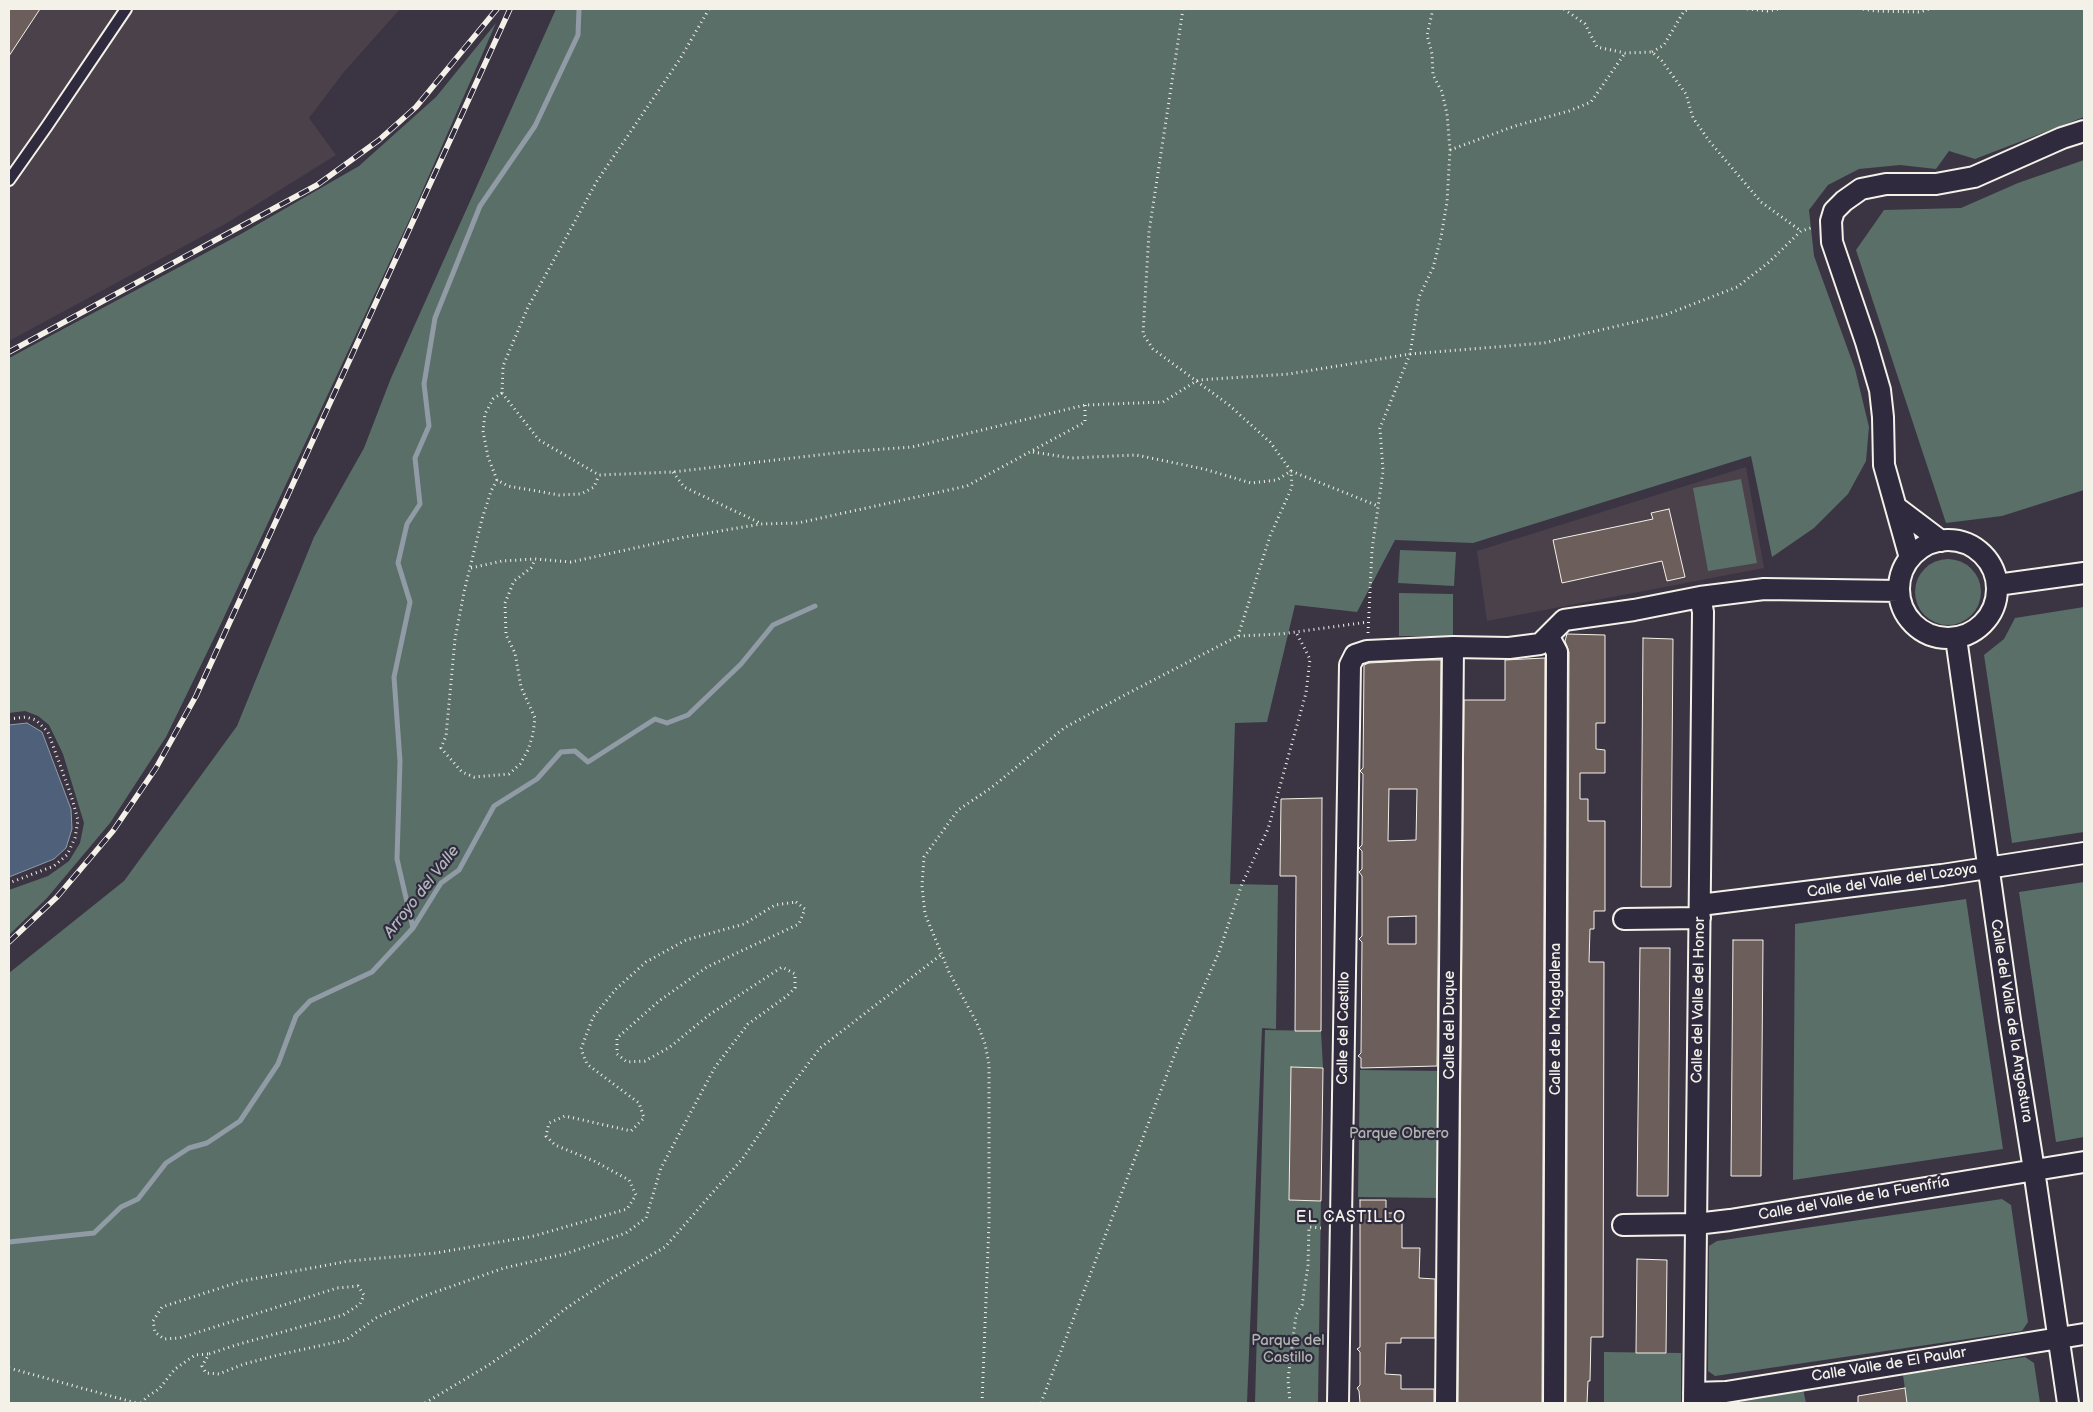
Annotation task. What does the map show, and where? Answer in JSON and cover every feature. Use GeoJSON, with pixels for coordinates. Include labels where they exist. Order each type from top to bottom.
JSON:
{"type":"FeatureCollection","features":[{"type":"Feature","properties":{"kind":"street"},"geometry":{"type":"LineString","coordinates":[[1910,558],[1884,465],[1883,417],[1880,390],[1832,242],[1831,221],[1834,211],[1861,189],[1886,184],[1936,184],[1974,177],[2062,138],[2084,131]]}},
{"type":"Feature","properties":{"kind":"street"},"geometry":{"type":"LineString","coordinates":[[1896,507],[1941,540]]}},
{"type":"Feature","properties":{"kind":"street"},"geometry":{"type":"LineString","coordinates":[[1941,540],[1960,541],[1978,550],[1991,564],[1997,585],[1996,602],[1988,619],[1974,632],[1956,638],[1938,638],[1922,631],[1909,619],[1901,603],[1899,592],[1902,571],[1910,558],[1924,546],[1941,540]]}},
{"type":"Feature","properties":{"kind":"street"},"geometry":{"type":"LineString","coordinates":[[1997,585],[2084,573]]}},
{"type":"Feature","properties":{"kind":"street"},"geometry":{"type":"LineString","coordinates":[[1361,653],[1540,644],[1564,620],[1634,610],[1700,596],[1764,589],[1899,592]]}},
{"type":"Feature","properties":{"kind":"street","name":"Calle del Valle del Honor"},"geometry":{"type":"LineString","coordinates":[[1694,1398],[1703,612],[1700,596]]}},
{"type":"Feature","properties":{"kind":"street","name":"Calle de la Magdalena"},"geometry":{"type":"LineString","coordinates":[[1549,637],[1557,652],[1554,1403]]}},
{"type":"Feature","properties":{"kind":"street","name":"Calle del Valle de la Angostura"},"geometry":{"type":"LineString","coordinates":[[1956,638],[1988,868],[2068,1403]]}},
{"type":"Feature","properties":{"kind":"street","name":"Calle del Duque"},"geometry":{"type":"LineString","coordinates":[[1446,1403],[1453,647]]}},
{"type":"Feature","properties":{"kind":"street","name":"Calle del Castillo"},"geometry":{"type":"LineString","coordinates":[[1338,1403],[1350,665],[1361,653]]}},
{"type":"Feature","properties":{"kind":"street","name":"Calle del Valle del Lozoya"},"geometry":{"type":"LineString","coordinates":[[1624,918],[1700,912],[1774,897],[2084,853]]}},
{"type":"Feature","properties":{"kind":"street","name":"Calle del Valle de la Fuenfría"},"geometry":{"type":"LineString","coordinates":[[1623,1225],[1696,1224],[1730,1220],[2084,1162]]}},
{"type":"Feature","properties":{"kind":"street","name":"Calle Valle de El Paular"},"geometry":{"type":"LineString","coordinates":[[1694,1398],[2084,1334]]}},
{"type":"Feature","properties":{"kind":"lane"},"geometry":{"type":"LineString","coordinates":[[9,180],[126,9]]}},
{"type":"Feature","properties":{"kind":"path"},"geometry":{"type":"LineString","coordinates":[[709,9],[680,59],[597,181],[532,299],[503,366],[502,393],[539,440],[599,475],[673,472],[844,452],[912,447],[1085,405],[1163,402],[1198,380],[1288,374],[1410,354],[1544,343],[1665,315],[1737,287],[1768,263],[1801,231],[1831,221]]}},
{"type":"Feature","properties":{"kind":"path"},"geometry":{"type":"LineString","coordinates":[[1183,9],[1149,232],[1143,334],[1153,349],[1198,380],[1270,442],[1291,471],[1378,506]]}},
{"type":"Feature","properties":{"kind":"path"},"geometry":{"type":"LineString","coordinates":[[1361,653],[1368,622],[1372,550],[1383,471],[1380,428],[1410,354],[1419,297],[1433,268],[1447,202],[1450,150],[1447,114],[1442,92],[1433,75],[1432,54],[1427,35],[1433,9]]}},
{"type":"Feature","properties":{"kind":"path"},"geometry":{"type":"LineString","coordinates":[[1564,9],[1585,24],[1597,47],[1625,53],[1652,52],[1664,45],[1684,11],[1690,9]]}},
{"type":"Feature","properties":{"kind":"path"},"geometry":{"type":"LineString","coordinates":[[1747,9],[1767,11],[1779,9]]}},
{"type":"Feature","properties":{"kind":"path"},"geometry":{"type":"LineString","coordinates":[[1862,9],[1920,12],[1929,9]]}},
{"type":"Feature","properties":{"kind":"path"},"geometry":{"type":"LineString","coordinates":[[1652,52],[1662,61],[1686,94],[1693,118],[1710,142],[1762,202],[1801,231]]}},
{"type":"Feature","properties":{"kind":"path"},"geometry":{"type":"LineString","coordinates":[[1450,150],[1515,126],[1569,111],[1591,102],[1625,53]]}},
{"type":"Feature","properties":{"kind":"path"},"geometry":{"type":"LineString","coordinates":[[502,393],[493,399],[485,414],[483,431],[488,457],[497,480],[508,486],[566,495],[581,494],[594,487],[599,475]]}},
{"type":"Feature","properties":{"kind":"path"},"geometry":{"type":"LineString","coordinates":[[471,568],[502,562],[536,559],[571,562],[685,536],[760,524],[798,523],[967,486],[1085,422],[1085,405]]}},
{"type":"Feature","properties":{"kind":"path"},"geometry":{"type":"LineString","coordinates":[[1031,452],[1071,458],[1136,455],[1204,469],[1252,483],[1277,480],[1291,471]]}},
{"type":"Feature","properties":{"kind":"path"},"geometry":{"type":"LineString","coordinates":[[1238,636],[1270,536],[1292,487],[1291,471]]}},
{"type":"Feature","properties":{"kind":"path"},"geometry":{"type":"LineString","coordinates":[[673,472],[684,487],[760,524]]}},
{"type":"Feature","properties":{"kind":"path"},"geometry":{"type":"LineString","coordinates":[[497,480],[491,490],[482,519],[464,592],[456,639],[446,736],[441,748],[462,772],[474,776],[510,774],[520,764],[528,750],[535,718],[521,687],[515,653],[506,634],[505,603],[514,581],[531,568],[536,559]]}},
{"type":"Feature","properties":{"kind":"path"},"geometry":{"type":"LineString","coordinates":[[982,1403],[989,1223],[989,1064],[985,1044],[977,1023],[942,954],[925,914],[922,886],[924,857],[958,810],[991,788],[1064,728],[1238,636],[1296,632],[1368,622]]}},
{"type":"Feature","properties":{"kind":"path"},"geometry":{"type":"LineString","coordinates":[[1041,1403],[1178,1046],[1219,952],[1242,884],[1268,829],[1306,693],[1310,659],[1296,632]]}},
{"type":"Feature","properties":{"kind":"path"},"geometry":{"type":"LineString","coordinates":[[9,720],[26,717],[36,720],[48,732],[78,820],[76,838],[67,855],[54,866],[9,883]]}},
{"type":"Feature","properties":{"kind":"path"},"geometry":{"type":"LineString","coordinates":[[142,1403],[148,1396],[159,1389],[176,1369],[195,1355],[209,1354],[343,1315],[360,1304],[364,1295],[358,1286],[337,1288],[180,1338],[164,1339],[155,1332],[153,1320],[162,1307],[242,1281],[349,1261],[436,1253],[524,1237],[607,1216],[627,1208],[636,1195],[629,1180],[594,1161],[555,1145],[546,1136],[549,1123],[565,1116],[631,1131],[644,1118],[639,1103],[586,1064],[581,1049],[593,1018],[616,988],[646,962],[686,940],[744,924],[775,905],[796,902],[805,910],[799,924],[707,967],[658,1001],[617,1038],[617,1054],[627,1062],[646,1060],[670,1047],[709,1015],[782,967],[795,974],[795,988],[748,1024],[715,1067],[661,1168],[646,1218],[626,1233],[565,1254],[504,1268],[424,1296],[376,1318],[346,1340],[244,1364],[219,1374],[206,1373],[202,1366],[209,1354]]}},
{"type":"Feature","properties":{"kind":"path"},"geometry":{"type":"LineString","coordinates":[[425,1403],[495,1361],[536,1333],[566,1308],[607,1281],[665,1247],[743,1158],[781,1100],[820,1048],[942,954]]}},
{"type":"Feature","properties":{"kind":"path"},"geometry":{"type":"LineString","coordinates":[[1290,1403],[1289,1370],[1296,1315],[1302,1305],[1308,1266],[1309,1227],[1321,1228]]}},
{"type":"Feature","properties":{"kind":"path"},"geometry":{"type":"LineString","coordinates":[[9,1368],[136,1403]]}},
{"type":"Feature","properties":{"kind":"shaded area"},"geometry":{"type":"Polygon","coordinates":[[[9,9],[400,9],[344,72],[309,118],[336,155],[227,223],[9,341],[9,9]]]}},
{"type":"Feature","properties":{"kind":"shaded area"},"geometry":{"type":"Polygon","coordinates":[[[1746,467],[1764,568],[1487,621],[1477,551],[1746,467]]]}},
{"type":"Feature","properties":{"kind":"green space"},"geometry":{"type":"Polygon","coordinates":[[[556,9],[2084,9],[2084,117],[1975,159],[1949,151],[1936,169],[1900,165],[1859,169],[1828,185],[1809,210],[1814,256],[1855,369],[1869,427],[1866,461],[1848,494],[1814,528],[1772,557],[1751,456],[1473,543],[1395,540],[1357,612],[1295,605],[1267,722],[1235,723],[1230,884],[1278,885],[1276,1029],[1262,1028],[1247,1403],[9,1403],[9,973],[124,881],[237,726],[314,537],[364,448],[391,378],[556,9]]]}},
{"type":"Feature","properties":{"kind":"green space"},"geometry":{"type":"Polygon","coordinates":[[[496,23],[413,212],[218,630],[166,737],[110,823],[47,898],[9,935],[9,890],[48,876],[69,861],[80,843],[84,823],[63,754],[49,725],[38,716],[25,711],[9,713],[9,358],[241,234],[359,166],[436,97],[496,23]]]}},
{"type":"Feature","properties":{"kind":"green space"},"geometry":{"type":"Polygon","coordinates":[[[2084,160],[2084,490],[2002,516],[1946,523],[1856,250],[1884,210],[1961,208],[2018,183],[2084,160]]]}},
{"type":"Feature","properties":{"kind":"green space"},"geometry":{"type":"Polygon","coordinates":[[[1741,479],[1757,563],[1708,571],[1693,488],[1741,479]]]}},
{"type":"Feature","properties":{"kind":"green space"},"geometry":{"type":"Polygon","coordinates":[[[1400,550],[1456,552],[1454,586],[1398,583],[1400,550]]]}},
{"type":"Feature","properties":{"kind":"green space"},"geometry":{"type":"Polygon","coordinates":[[[1942,559],[1954,559],[1966,564],[1976,574],[1981,586],[1979,605],[1966,620],[1954,625],[1942,625],[1930,620],[1920,610],[1915,598],[1915,586],[1920,574],[1930,564],[1942,559]]]}},
{"type":"Feature","properties":{"kind":"green space"},"geometry":{"type":"Polygon","coordinates":[[[1399,593],[1453,594],[1453,636],[1399,636],[1399,593]]]}},
{"type":"Feature","properties":{"kind":"green space"},"geometry":{"type":"Polygon","coordinates":[[[2084,607],[2084,832],[2012,843],[1984,655],[2004,639],[2015,618],[2084,607]]]}},
{"type":"Feature","properties":{"kind":"green space"},"geometry":{"type":"Polygon","coordinates":[[[2084,882],[2084,1137],[2056,1142],[2019,892],[2084,882]]]}},
{"type":"Feature","properties":{"kind":"green space"},"geometry":{"type":"Polygon","coordinates":[[[1966,899],[2003,1149],[1793,1180],[1795,924],[1966,899]]]}},
{"type":"Feature","properties":{"kind":"green space","name":"Parque del Castillo"},"geometry":{"type":"Polygon","coordinates":[[[1265,1030],[1321,1031],[1323,1068],[1291,1068],[1289,1200],[1321,1201],[1318,1403],[1255,1403],[1265,1030]]]}},
{"type":"Feature","properties":{"kind":"green space","name":"Parque Obrero"},"geometry":{"type":"Polygon","coordinates":[[[1360,1070],[1440,1071],[1439,1198],[1358,1197],[1360,1070]]]}},
{"type":"Feature","properties":{"kind":"green space"},"geometry":{"type":"Polygon","coordinates":[[[2002,1199],[2011,1205],[2028,1322],[2022,1331],[1715,1376],[1708,1371],[1709,1246],[1717,1241],[2002,1199]]]}},
{"type":"Feature","properties":{"kind":"green space"},"geometry":{"type":"Polygon","coordinates":[[[1604,1352],[1681,1353],[1681,1403],[1604,1403],[1604,1352]]]}},
{"type":"Feature","properties":{"kind":"green space"},"geometry":{"type":"Polygon","coordinates":[[[2025,1357],[2034,1363],[2040,1403],[1907,1403],[1903,1375],[2025,1357]]]}},
{"type":"Feature","properties":{"kind":"green space"},"geometry":{"type":"Polygon","coordinates":[[[1803,1389],[1806,1403],[1714,1403],[1715,1402],[1803,1389]]]}},
{"type":"Feature","properties":{"kind":"water"},"geometry":{"type":"Polygon","coordinates":[[[27,723],[42,732],[71,809],[72,829],[66,848],[54,859],[9,877],[9,725],[27,723]]]}},
{"type":"Feature","properties":{"kind":"building"},"geometry":{"type":"Polygon","coordinates":[[[9,9],[40,9],[9,56],[9,9]]]}},
{"type":"Feature","properties":{"kind":"building"},"geometry":{"type":"Polygon","coordinates":[[[1669,509],[1685,577],[1667,581],[1662,561],[1562,583],[1553,540],[1653,519],[1651,513],[1669,509]]]}},
{"type":"Feature","properties":{"kind":"building"},"geometry":{"type":"Polygon","coordinates":[[[1567,634],[1605,635],[1605,723],[1596,723],[1596,749],[1605,750],[1605,773],[1580,773],[1580,799],[1588,799],[1588,821],[1605,821],[1605,911],[1594,911],[1594,929],[1590,929],[1589,962],[1604,962],[1603,1337],[1591,1337],[1590,1381],[1588,1381],[1587,1403],[1566,1403],[1569,652],[1565,641],[1567,634]]]}},
{"type":"Feature","properties":{"kind":"building"},"geometry":{"type":"Polygon","coordinates":[[[1643,638],[1673,639],[1671,887],[1641,887],[1643,638]]]}},
{"type":"Feature","properties":{"kind":"building"},"geometry":{"type":"Polygon","coordinates":[[[1545,658],[1542,1403],[1458,1403],[1464,700],[1505,700],[1505,660],[1545,658]]]}},
{"type":"Feature","properties":{"kind":"building"},"geometry":{"type":"Polygon","coordinates":[[[1441,660],[1437,1066],[1361,1068],[1361,1058],[1358,1056],[1361,1053],[1362,942],[1359,939],[1362,936],[1362,876],[1359,872],[1362,869],[1362,851],[1359,848],[1362,845],[1363,774],[1360,771],[1363,768],[1364,665],[1369,663],[1441,660]],[[1389,789],[1388,841],[1416,840],[1417,789],[1389,789]],[[1416,916],[1388,917],[1388,944],[1416,944],[1416,916]]]}},
{"type":"Feature","properties":{"kind":"building"},"geometry":{"type":"Polygon","coordinates":[[[1322,798],[1321,1031],[1295,1031],[1296,876],[1280,876],[1281,799],[1322,798]]]}},
{"type":"Feature","properties":{"kind":"building"},"geometry":{"type":"Polygon","coordinates":[[[1733,940],[1763,940],[1761,1176],[1731,1176],[1733,940]]]}},
{"type":"Feature","properties":{"kind":"building"},"geometry":{"type":"Polygon","coordinates":[[[1640,948],[1670,948],[1668,1196],[1637,1196],[1640,948]]]}},
{"type":"Feature","properties":{"kind":"building"},"geometry":{"type":"Polygon","coordinates":[[[1291,1067],[1323,1068],[1321,1201],[1289,1200],[1291,1067]]]}},
{"type":"Feature","properties":{"kind":"building"},"geometry":{"type":"Polygon","coordinates":[[[1360,1200],[1386,1200],[1386,1213],[1402,1213],[1402,1248],[1420,1248],[1419,1278],[1435,1279],[1435,1338],[1401,1338],[1401,1343],[1386,1343],[1385,1374],[1401,1375],[1401,1389],[1434,1389],[1434,1403],[1360,1403],[1357,1388],[1360,1385],[1360,1352],[1357,1349],[1360,1347],[1360,1200]]]}},
{"type":"Feature","properties":{"kind":"building"},"geometry":{"type":"Polygon","coordinates":[[[1637,1259],[1667,1260],[1666,1353],[1636,1353],[1637,1259]]]}},
{"type":"Feature","properties":{"kind":"building"},"geometry":{"type":"Polygon","coordinates":[[[1905,1388],[1907,1403],[1858,1403],[1858,1396],[1905,1388]]]}},
{"type":"Feature","properties":{"kind":"waterway"},"geometry":{"type":"LineString","coordinates":[[413,928],[397,859],[400,761],[394,677],[410,602],[398,563],[407,524],[420,504],[415,458],[429,426],[424,384],[435,318],[480,206],[535,126],[578,35],[579,9]]}},
{"type":"Feature","properties":{"kind":"waterway","name":"Arroyo del Valle"},"geometry":{"type":"LineString","coordinates":[[9,1242],[94,1233],[121,1207],[138,1199],[166,1163],[189,1148],[207,1143],[240,1121],[278,1064],[296,1016],[310,1001],[372,972],[413,928],[441,883],[459,870],[494,806],[537,779],[561,752],[575,751],[588,762],[655,719],[667,723],[688,715],[741,664],[773,625],[815,606]]}},
{"type":"Feature","properties":{"kind":"railway"},"geometry":{"type":"LineString","coordinates":[[9,352],[317,185],[379,140],[416,107],[497,9]]}},
{"type":"Feature","properties":{"kind":"railway"},"geometry":{"type":"LineString","coordinates":[[9,942],[57,897],[113,831],[156,768],[196,696],[510,9]]}},
{"type":"Feature","properties":{"kind":"district","name":"EL CASTILLO"},"geometry":{"type":"Point","coordinates":[1351,1218]}}]}
